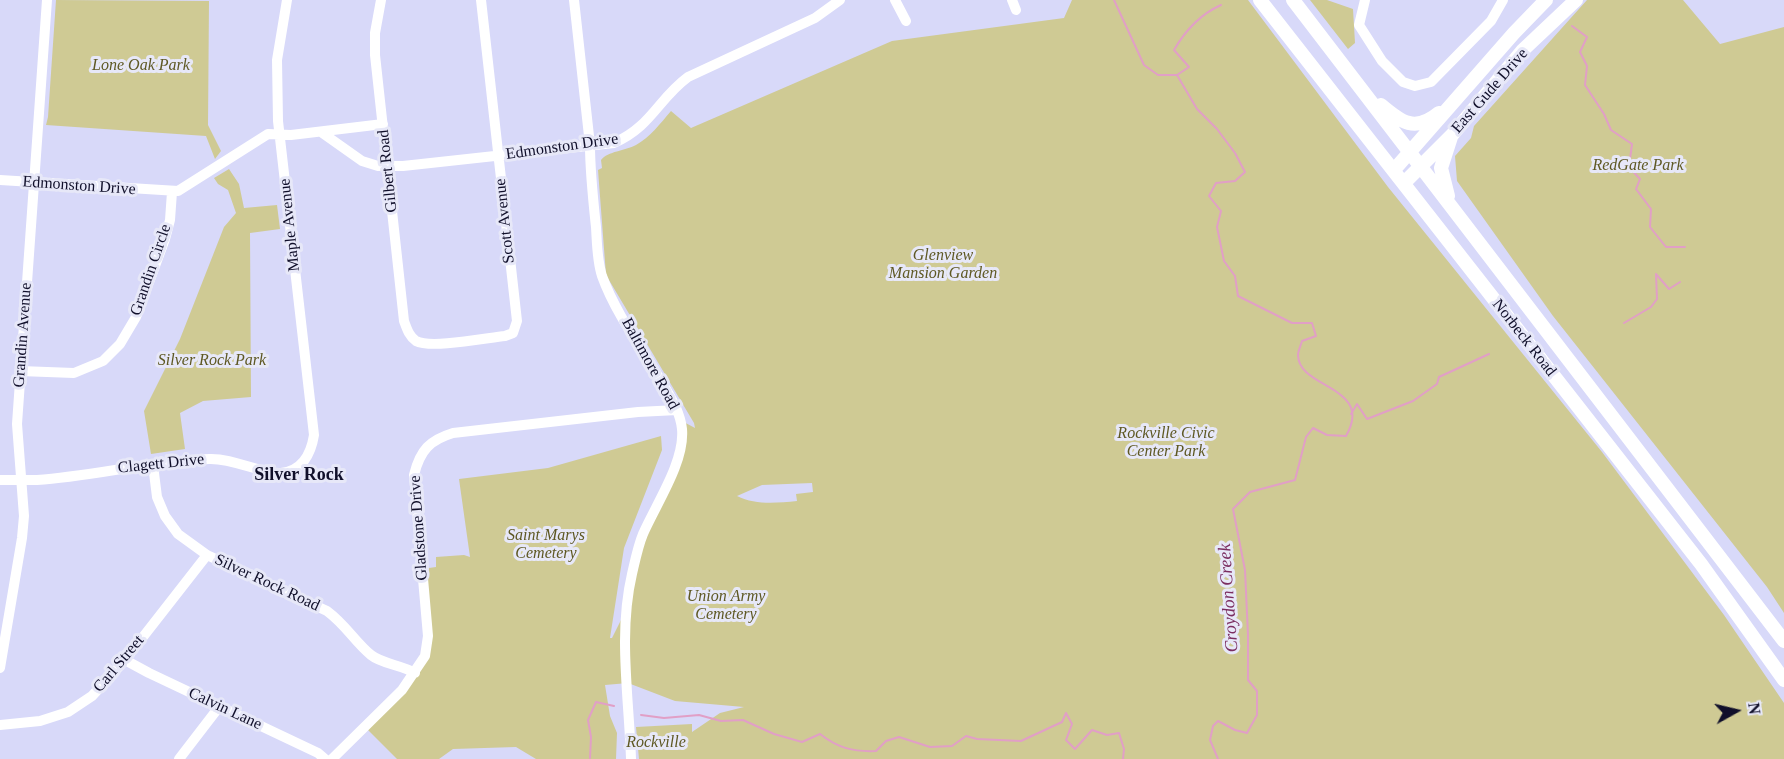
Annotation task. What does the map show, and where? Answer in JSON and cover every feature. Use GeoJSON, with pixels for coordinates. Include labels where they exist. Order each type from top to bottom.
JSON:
{"type":"FeatureCollection","features":[{"type":"Feature","properties":{"kind":"main road","name":"Norbeck Road"},"geometry":{"type":"LineString","coordinates":[[1260,0],[1701,564],[1784,680]]}},
{"type":"Feature","properties":{"kind":"main road","name":"Norbeck Road"},"geometry":{"type":"LineString","coordinates":[[1293,0],[1784,641]]}},
{"type":"Feature","properties":{"kind":"main road","name":"East Gude Drive"},"geometry":{"type":"LineString","coordinates":[[1394,170],[1545,0]]}},
{"type":"Feature","properties":{"kind":"main road","name":"East Gude Drive"},"geometry":{"type":"LineString","coordinates":[[1404,183],[1452,135],[1524,50],[1576,0]]}},
{"type":"Feature","properties":{"kind":"main road"},"geometry":{"type":"LineString","coordinates":[[1360,86],[1398,120],[1415,124],[1431,120],[1457,99]]}},
{"type":"Feature","properties":{"kind":"main road"},"geometry":{"type":"LineString","coordinates":[[1451,207],[1441,168],[1452,135]]}},
{"type":"Feature","properties":{"kind":"street","name":"Grandin Avenue"},"geometry":{"type":"LineString","coordinates":[[0,668],[24,516],[16,424],[47,0]]}},
{"type":"Feature","properties":{"kind":"street","name":"Maple Avenue"},"geometry":{"type":"LineString","coordinates":[[287,0],[278,60],[278,121],[314,435],[312,449]]}},
{"type":"Feature","properties":{"kind":"street","name":"Gilbert Road"},"geometry":{"type":"LineString","coordinates":[[381,0],[375,33],[383,124],[404,321],[408,333],[415,340]]}},
{"type":"Feature","properties":{"kind":"street","name":"Scott Avenue"},"geometry":{"type":"LineString","coordinates":[[415,340],[427,344],[505,336],[513,333],[517,321],[481,0]]}},
{"type":"Feature","properties":{"kind":"street","name":"Baltimore Road"},"geometry":{"type":"LineString","coordinates":[[573,0],[590,145],[598,256],[602,276],[677,410],[682,430],[680,449],[673,470],[642,537],[632,574],[625,644],[631,759]]}},
{"type":"Feature","properties":{"kind":"street","name":"Edmonston Drive"},"geometry":{"type":"LineString","coordinates":[[321,132],[362,161],[378,166],[403,166],[614,142],[630,136],[688,77],[816,18],[840,0]]}},
{"type":"Feature","properties":{"kind":"street"},"geometry":{"type":"LineString","coordinates":[[895,0],[906,21]]}},
{"type":"Feature","properties":{"kind":"street"},"geometry":{"type":"LineString","coordinates":[[1365,0],[1359,25],[1383,61],[1403,82],[1415,86],[1431,82],[1491,21],[1503,0]]}},
{"type":"Feature","properties":{"kind":"street"},"geometry":{"type":"LineString","coordinates":[[1545,0],[1561,14]]}},
{"type":"Feature","properties":{"kind":"street","name":"Edmonston Drive"},"geometry":{"type":"LineString","coordinates":[[0,180],[178,191],[268,134],[321,132],[383,124]]}},
{"type":"Feature","properties":{"kind":"street","name":"Grandin Circle"},"geometry":{"type":"LineString","coordinates":[[20,371],[74,373],[103,361],[120,344],[136,317],[165,239],[170,220],[171,192]]}},
{"type":"Feature","properties":{"kind":"street","name":"Gladstone Drive"},"geometry":{"type":"LineString","coordinates":[[332,759],[402,690],[425,656],[428,636],[414,475],[417,460],[430,443],[453,433],[677,410]]}},
{"type":"Feature","properties":{"kind":"street","name":"Clagett Drive"},"geometry":{"type":"LineString","coordinates":[[0,480],[37,480],[213,459],[234,461],[281,473],[301,465],[312,449]]}},
{"type":"Feature","properties":{"kind":"street","name":"Silver Rock Road"},"geometry":{"type":"LineString","coordinates":[[153,465],[157,497],[165,516],[178,534],[207,555],[327,611],[341,621],[371,655],[403,666],[415,673]]}},
{"type":"Feature","properties":{"kind":"street","name":"Carl Street"},"geometry":{"type":"LineString","coordinates":[[0,725],[40,721],[68,712],[92,696],[125,660],[207,555]]}},
{"type":"Feature","properties":{"kind":"street","name":"Calvin Lane"},"geometry":{"type":"LineString","coordinates":[[125,660],[318,753],[325,759]]}},
{"type":"Feature","properties":{"kind":"street"},"geometry":{"type":"LineString","coordinates":[[179,759],[219,707]]}},
{"type":"Feature","properties":{"kind":"green space","name":"Lone Oak Park"},"geometry":{"type":"Polygon","coordinates":[[[56,0],[209,1],[208,125],[221,151],[215,159],[206,136],[46,125],[56,0]]]}},
{"type":"Feature","properties":{"kind":"green space","name":"Rockville Civic Center Park"},"geometry":{"type":"Polygon","coordinates":[[[1072,0],[1248,0],[1388,187],[1602,452],[1724,615],[1784,703],[1784,759],[639,759],[636,727],[692,724],[692,732],[720,713],[744,707],[675,701],[628,683],[605,685],[610,716],[617,733],[616,759],[536,759],[516,747],[453,749],[439,759],[397,759],[365,727],[425,656],[422,569],[436,567],[436,557],[464,555],[470,557],[459,479],[548,468],[661,436],[662,450],[624,548],[610,638],[627,608],[632,574],[673,470],[680,420],[695,428],[606,275],[598,170],[602,168],[601,160],[641,142],[671,111],[691,128],[892,41],[1064,18],[1072,0]],[[812,483],[762,485],[737,496],[766,503],[797,501],[796,494],[813,492],[812,483]]]}},
{"type":"Feature","properties":{"kind":"green space"},"geometry":{"type":"Polygon","coordinates":[[[1310,0],[1327,0],[1353,9],[1355,43],[1348,49],[1310,0]]]}},
{"type":"Feature","properties":{"kind":"green space","name":"RedGate Park"},"geometry":{"type":"Polygon","coordinates":[[[1587,0],[1683,0],[1720,44],[1784,27],[1784,613],[1767,587],[1553,316],[1457,181],[1455,156],[1471,138],[1474,126],[1587,0]]]}},
{"type":"Feature","properties":{"kind":"green space","name":"Silver Rock Park"},"geometry":{"type":"Polygon","coordinates":[[[229,169],[239,184],[244,208],[277,205],[280,229],[250,233],[251,397],[203,401],[180,413],[185,449],[151,454],[144,411],[180,339],[224,227],[236,213],[228,190],[218,184],[214,178],[229,169]]]}},
{"type":"Feature","properties":{"kind":"waterway","name":"Croydon Creek"},"geometry":{"type":"LineString","coordinates":[[1114,0],[1144,65],[1158,75],[1177,75],[1197,109],[1217,129],[1235,153],[1245,172],[1235,181],[1216,183],[1209,196],[1221,211],[1217,227],[1224,261],[1235,276],[1238,296],[1292,323],[1312,323],[1316,336],[1302,341],[1298,355],[1301,366],[1310,375],[1344,397],[1351,407],[1352,420],[1346,436],[1327,435],[1313,428],[1306,437],[1295,480],[1250,492],[1233,509],[1245,570],[1248,680],[1257,691],[1257,715],[1247,733],[1235,730],[1218,721],[1213,726],[1210,740],[1218,759]]}},
{"type":"Feature","properties":{"kind":"waterway"},"geometry":{"type":"LineString","coordinates":[[1177,75],[1189,67],[1174,50],[1178,43],[1200,18],[1221,5]]}},
{"type":"Feature","properties":{"kind":"waterway"},"geometry":{"type":"LineString","coordinates":[[1572,26],[1587,37],[1580,52],[1587,66],[1585,85],[1604,114],[1611,130],[1632,144],[1629,167],[1640,179],[1636,189],[1651,209],[1650,227],[1666,247],[1685,247]]}},
{"type":"Feature","properties":{"kind":"waterway"},"geometry":{"type":"LineString","coordinates":[[1624,323],[1651,307],[1657,299],[1656,274],[1669,289],[1680,282]]}},
{"type":"Feature","properties":{"kind":"waterway"},"geometry":{"type":"LineString","coordinates":[[1351,414],[1357,404],[1367,419],[1413,401],[1437,384],[1439,377],[1489,354]]}},
{"type":"Feature","properties":{"kind":"waterway"},"geometry":{"type":"LineString","coordinates":[[590,758],[591,737],[588,720],[596,702],[614,706]]}},
{"type":"Feature","properties":{"kind":"waterway"},"geometry":{"type":"LineString","coordinates":[[641,715],[664,718],[699,715],[721,721],[743,720],[774,734],[802,742],[820,734],[833,743],[853,750],[876,751],[886,741],[899,737],[930,747],[952,746],[966,736],[977,739],[1021,741],[1062,722],[1066,713],[1072,724],[1066,740],[1075,749],[1092,730],[1107,735],[1119,733],[1124,749],[1123,759]]}},
{"type":"Feature","properties":{"kind":"district","name":"Silver Rock"},"geometry":{"type":"Point","coordinates":[299,475]}},
{"type":"Feature","properties":{"kind":"park label","name":"Glenview Mansion Garden"},"geometry":{"type":"Point","coordinates":[943,265]}},
{"type":"Feature","properties":{"kind":"park label","name":"Saint Marys Cemetery"},"geometry":{"type":"Point","coordinates":[546,545]}},
{"type":"Feature","properties":{"kind":"park label","name":"Union Army Cemetery"},"geometry":{"type":"Point","coordinates":[726,606]}},
{"type":"Feature","properties":{"kind":"park label","name":"Rockville"},"geometry":{"type":"Point","coordinates":[656,743]}}]}
